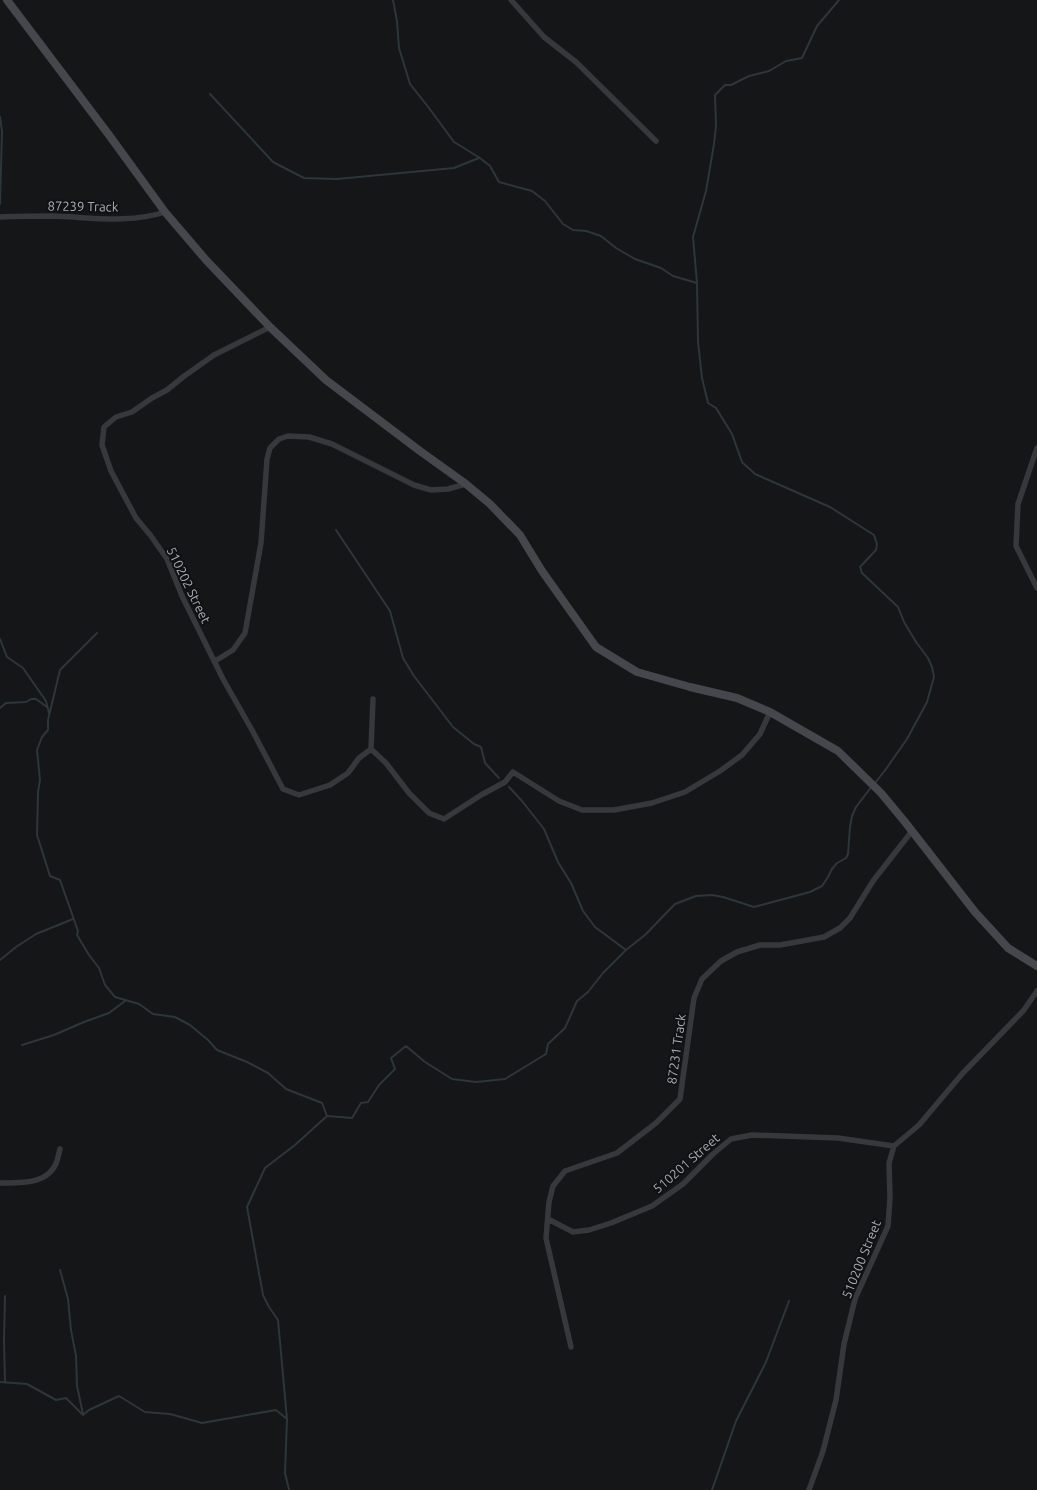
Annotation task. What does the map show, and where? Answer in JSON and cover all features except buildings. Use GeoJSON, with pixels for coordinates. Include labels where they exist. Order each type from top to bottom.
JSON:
{"type":"FeatureCollection","features":[{"type":"Feature","properties":{"kind":"street"},"geometry":{"type":"LineString","coordinates":[[7,0],[165,212],[206,260],[270,326],[326,380],[466,484],[490,504],[520,535],[542,571],[596,647],[637,672],[737,698],[770,712],[838,751],[881,793],[975,912],[1008,948],[1035,963]]}},
{"type":"Feature","properties":{"kind":"street"},"geometry":{"type":"LineString","coordinates":[[510,0],[544,37],[576,62],[656,142]]}},
{"type":"Feature","properties":{"kind":"street","name":"87239 Track"},"geometry":{"type":"LineString","coordinates":[[0,217],[44,216],[132,218],[152,216],[165,212]]}},
{"type":"Feature","properties":{"kind":"street","name":"510202 Street"},"geometry":{"type":"LineString","coordinates":[[270,326],[214,355],[167,390],[152,398],[132,412],[116,417],[104,427],[102,445],[111,471],[136,518],[167,559],[182,596],[214,661],[283,789],[300,795],[330,785],[348,773],[359,758],[371,749]]}},
{"type":"Feature","properties":{"kind":"street"},"geometry":{"type":"LineString","coordinates":[[214,661],[233,650],[245,633],[260,543],[267,459],[270,448],[279,438],[288,436],[309,437],[332,444],[414,485],[431,490],[448,489],[466,484]]}},
{"type":"Feature","properties":{"kind":"street"},"geometry":{"type":"LineString","coordinates":[[1037,448],[1018,504],[1016,546],[1037,588]]}},
{"type":"Feature","properties":{"kind":"street"},"geometry":{"type":"LineString","coordinates":[[373,699],[371,749],[386,763],[409,793],[428,813],[444,819],[481,795],[505,782],[513,772],[559,801],[582,810],[614,810],[652,804],[684,792],[720,771],[742,755],[760,734],[770,712]]}},
{"type":"Feature","properties":{"kind":"street","name":"87231 Track"},"geometry":{"type":"LineString","coordinates":[[571,1347],[546,1238],[553,1186],[565,1171],[617,1153],[656,1123],[680,1099],[694,998],[702,979],[721,961],[737,952],[760,945],[780,944],[824,937],[840,928],[850,918],[873,881],[912,831]]}},
{"type":"Feature","properties":{"kind":"street"},"geometry":{"type":"LineString","coordinates":[[894,1146],[918,1125],[962,1074],[1024,1010],[1037,991]]}},
{"type":"Feature","properties":{"kind":"street","name":"510201 Street"},"geometry":{"type":"LineString","coordinates":[[548,1219],[573,1232],[589,1230],[611,1223],[652,1206],[683,1184],[713,1154],[731,1139],[752,1135],[838,1138],[894,1146]]}},
{"type":"Feature","properties":{"kind":"street","name":"510200 Street"},"geometry":{"type":"LineString","coordinates":[[809,1490],[823,1451],[834,1407],[844,1344],[855,1299],[888,1226],[890,1198],[889,1163],[894,1146]]}},
{"type":"Feature","properties":{"kind":"street"},"geometry":{"type":"LineString","coordinates":[[0,1183],[28,1182],[40,1179],[52,1169],[57,1162],[60,1149]]}},
{"type":"Feature","properties":{"kind":"waterway"},"geometry":{"type":"LineString","coordinates":[[393,0],[397,21],[399,48],[410,84],[454,142],[490,166],[499,182],[532,191],[545,201],[563,224],[573,230],[586,231],[601,236],[616,248],[635,259],[661,268],[673,276],[697,283]]}},
{"type":"Feature","properties":{"kind":"waterway"},"geometry":{"type":"LineString","coordinates":[[839,0],[817,26],[802,58],[786,61],[769,71],[749,76],[731,85],[725,85],[715,95],[716,126],[714,144],[706,191],[693,237],[697,283],[698,342],[702,378],[708,403],[716,408],[732,434],[742,462],[755,474],[830,507],[874,535],[877,544],[876,550],[860,567],[862,573],[898,607],[904,622],[928,658],[932,667],[934,677],[927,702],[907,739],[875,783]]}},
{"type":"Feature","properties":{"kind":"waterway"},"geometry":{"type":"LineString","coordinates":[[210,94],[273,162],[304,178],[337,179],[454,168],[479,158]]}},
{"type":"Feature","properties":{"kind":"waterway"},"geometry":{"type":"LineString","coordinates":[[0,117],[2,131],[0,204]]}},
{"type":"Feature","properties":{"kind":"waterway"},"geometry":{"type":"LineString","coordinates":[[336,530],[390,611],[403,658],[414,676],[453,727],[474,744],[481,747],[485,763],[499,778]]}},
{"type":"Feature","properties":{"kind":"waterway"},"geometry":{"type":"LineString","coordinates":[[97,633],[60,670],[48,720],[48,730],[42,737],[37,750],[40,780],[38,792],[37,835],[50,876],[60,880],[78,931],[77,935],[99,968],[105,985],[115,997],[139,1004],[153,1014],[175,1017],[190,1025],[208,1040],[217,1050],[247,1062],[268,1073],[286,1089],[322,1103],[327,1116]]}},
{"type":"Feature","properties":{"kind":"waterway"},"geometry":{"type":"LineString","coordinates":[[0,639],[7,657],[23,668],[46,701],[49,713]]}},
{"type":"Feature","properties":{"kind":"waterway"},"geometry":{"type":"LineString","coordinates":[[0,708],[6,703],[26,702],[31,699],[36,699],[47,707]]}},
{"type":"Feature","properties":{"kind":"waterway"},"geometry":{"type":"LineString","coordinates":[[289,1490],[285,1473],[287,1419],[278,1320],[263,1295],[247,1207],[265,1168],[295,1145],[327,1116],[352,1118],[361,1103],[368,1102],[379,1085],[395,1069],[391,1058],[406,1046],[425,1062],[452,1079],[476,1082],[505,1079],[546,1054],[548,1044],[565,1028],[577,1001],[588,992],[603,973],[626,950],[645,935],[675,904],[696,896],[712,895],[754,907],[810,892],[822,886],[837,863],[846,858],[848,854],[852,816],[856,807],[872,786]]}},
{"type":"Feature","properties":{"kind":"waterway"},"geometry":{"type":"LineString","coordinates":[[509,787],[544,829],[558,862],[571,883],[583,911],[595,927],[626,950]]}},
{"type":"Feature","properties":{"kind":"waterway"},"geometry":{"type":"LineString","coordinates":[[0,960],[36,934],[73,919]]}},
{"type":"Feature","properties":{"kind":"waterway"},"geometry":{"type":"LineString","coordinates":[[22,1045],[54,1035],[109,1013],[125,1001]]}},
{"type":"Feature","properties":{"kind":"waterway"},"geometry":{"type":"LineString","coordinates":[[60,1270],[68,1299],[71,1330],[76,1356],[77,1386],[83,1414]]}},
{"type":"Feature","properties":{"kind":"waterway"},"geometry":{"type":"LineString","coordinates":[[5,1296],[5,1383]]}},
{"type":"Feature","properties":{"kind":"waterway"},"geometry":{"type":"LineString","coordinates":[[712,1490],[736,1421],[766,1362],[789,1301]]}},
{"type":"Feature","properties":{"kind":"waterway"},"geometry":{"type":"LineString","coordinates":[[0,1382],[27,1384],[56,1400],[66,1398],[83,1415],[89,1410],[119,1396],[145,1412],[170,1414],[202,1423],[276,1410],[287,1419]]}}]}
